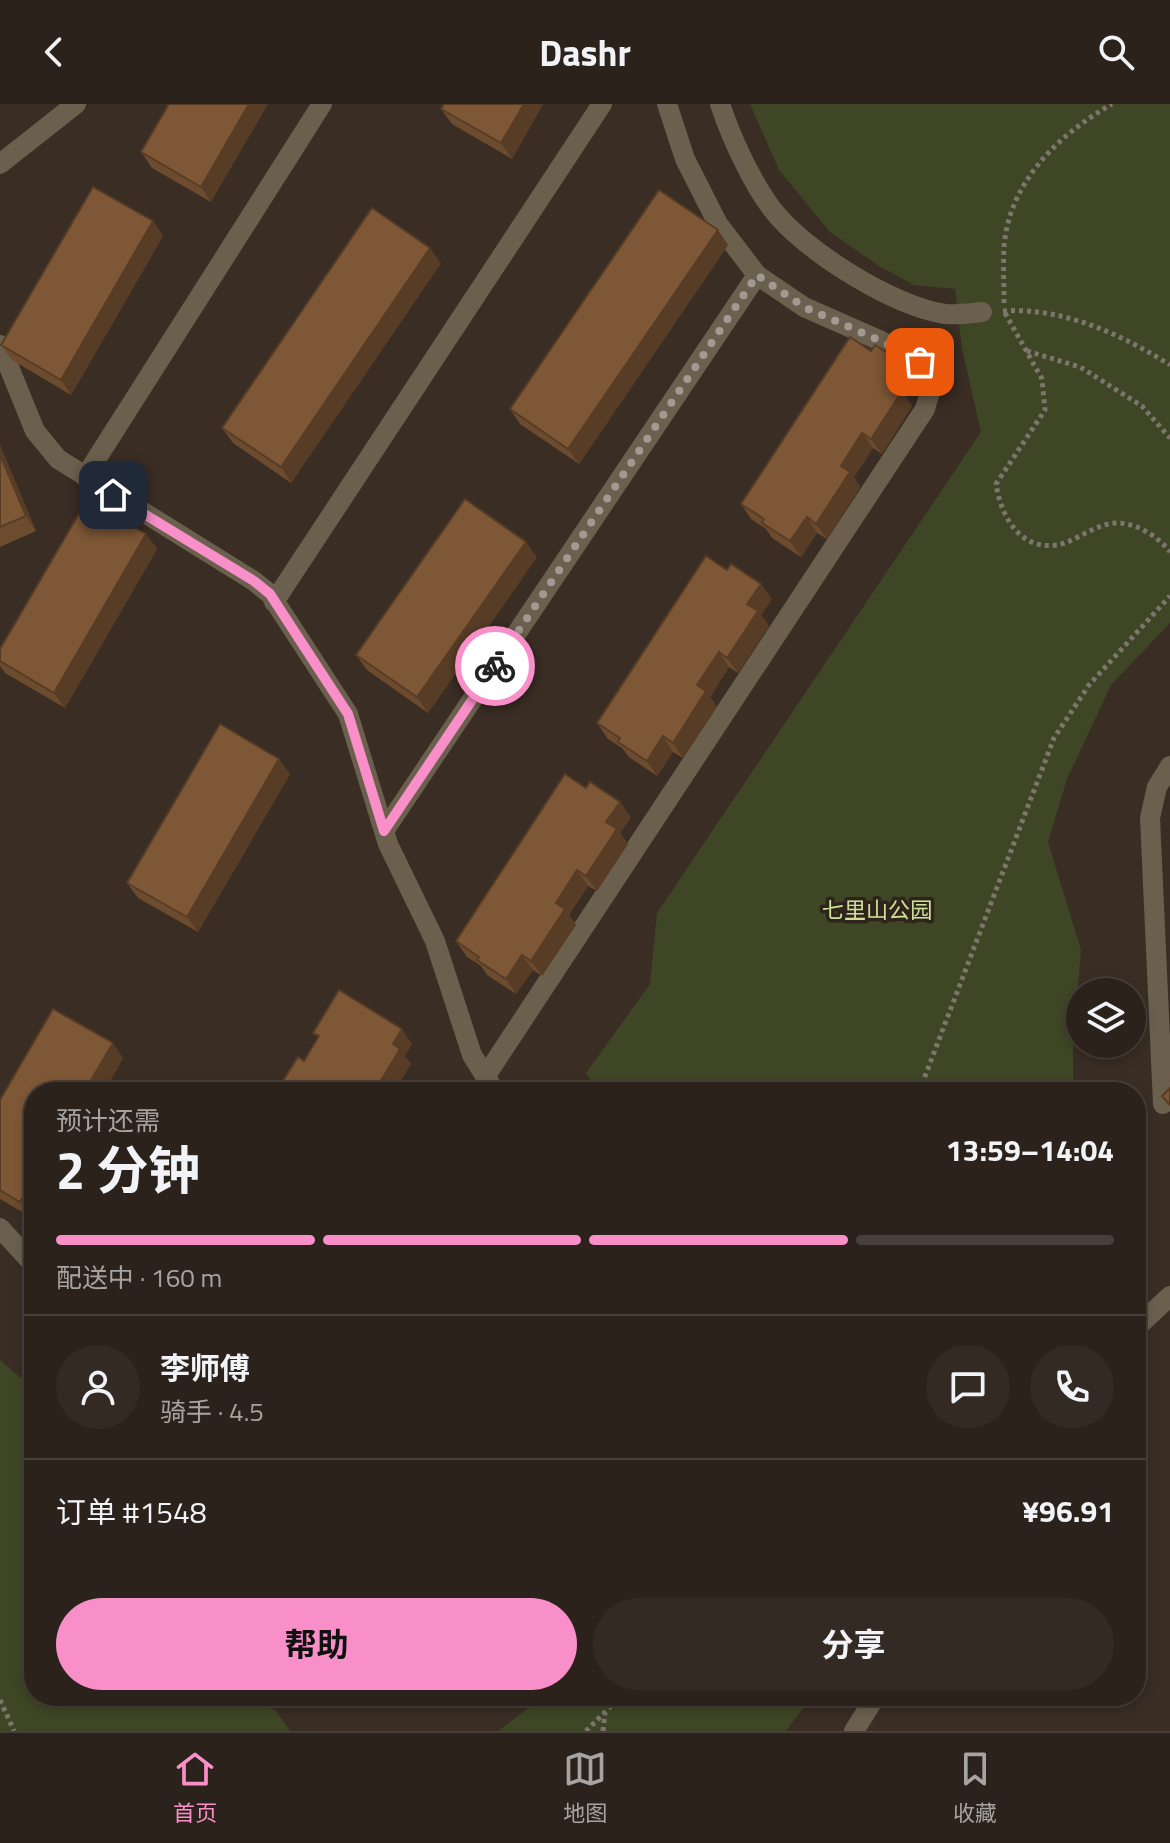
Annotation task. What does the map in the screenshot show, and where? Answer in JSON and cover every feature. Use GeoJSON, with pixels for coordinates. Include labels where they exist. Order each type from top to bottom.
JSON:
{"type":"FeatureCollection","features":[{"type":"Feature","properties":{"kind":"street"},"geometry":{"type":"LineString","coordinates":[[0,164],[76,104]]}},
{"type":"Feature","properties":{"kind":"street"},"geometry":{"type":"LineString","coordinates":[[85,477],[322,104]]}},
{"type":"Feature","properties":{"kind":"street"},"geometry":{"type":"LineString","coordinates":[[274,602],[602,104]]}},
{"type":"Feature","properties":{"kind":"street"},"geometry":{"type":"LineString","coordinates":[[491,1082],[925,409],[930,392],[928,375],[920,362],[804,307],[757,275],[718,224],[685,159],[667,104]]}},
{"type":"Feature","properties":{"kind":"street"},"geometry":{"type":"LineString","coordinates":[[720,104],[726,124],[773,210],[816,250],[857,279],[897,298],[946,314],[982,312]]}},
{"type":"Feature","properties":{"kind":"street"},"geometry":{"type":"LineString","coordinates":[[384,831],[757,275]]}},
{"type":"Feature","properties":{"kind":"street"},"geometry":{"type":"LineString","coordinates":[[0,345],[35,431],[58,459],[254,581],[274,602],[348,714],[388,844],[435,941],[472,1055],[489,1082]]}},
{"type":"Feature","properties":{"kind":"street"},"geometry":{"type":"LineString","coordinates":[[1170,766],[1157,787],[1150,818],[1162,891],[1163,1104],[1170,1098]]}},
{"type":"Feature","properties":{"kind":"street"},"geometry":{"type":"LineString","coordinates":[[0,1228],[24,1254]]}},
{"type":"Feature","properties":{"kind":"street"},"geometry":{"type":"LineString","coordinates":[[1146,1319],[1170,1296]]}},
{"type":"Feature","properties":{"kind":"street"},"geometry":{"type":"LineString","coordinates":[[854,1731],[870,1706]]}},
{"type":"Feature","properties":{"kind":"path"},"geometry":{"type":"LineString","coordinates":[[1112,104],[1091,116],[1046,154],[1016,196],[1004,245],[1004,311],[1042,379],[1045,410],[996,484],[1000,506],[1016,534],[1038,544],[1062,544],[1116,523],[1141,529],[1164,544],[1170,552]]}},
{"type":"Feature","properties":{"kind":"path"},"geometry":{"type":"LineString","coordinates":[[982,312],[1029,309],[1072,319],[1125,339],[1170,365]]}},
{"type":"Feature","properties":{"kind":"path"},"geometry":{"type":"LineString","coordinates":[[1027,351],[1080,367],[1142,406],[1170,438]]}},
{"type":"Feature","properties":{"kind":"path"},"geometry":{"type":"LineString","coordinates":[[923,1082],[1054,738],[1089,685],[1170,596]]}},
{"type":"Feature","properties":{"kind":"path"},"geometry":{"type":"LineString","coordinates":[[0,1700],[14,1731]]}},
{"type":"Feature","properties":{"kind":"path"},"geometry":{"type":"LineString","coordinates":[[586,1731],[611,1706]]}},
{"type":"Feature","properties":{"kind":"path"},"geometry":{"type":"LineString","coordinates":[[603,1731],[605,1712]]}},
{"type":"Feature","properties":{"kind":"green space","name":"七里山公园"},"geometry":{"type":"Polygon","coordinates":[[[750,104],[1170,104],[1170,623],[1111,685],[1067,779],[1048,842],[1081,950],[1079,978],[1066,978],[1066,1058],[1073,1058],[1073,1082],[592,1082],[586,1073],[650,984],[657,913],[981,432],[962,349],[955,289],[914,285],[879,266],[830,232],[779,170],[750,104]]]}},
{"type":"Feature","properties":{"kind":"green space"},"geometry":{"type":"Polygon","coordinates":[[[0,1360],[24,1380],[24,1706],[265,1706],[275,1710],[290,1731],[0,1731],[0,1360]]]}},
{"type":"Feature","properties":{"kind":"green space"},"geometry":{"type":"Polygon","coordinates":[[[531,1706],[805,1706],[786,1731],[498,1731],[531,1706]]]}},
{"type":"Feature","properties":{"kind":"building"},"geometry":{"type":"Polygon","coordinates":[[[169,104],[249,104],[201,187],[141,152],[169,104]]]}},
{"type":"Feature","properties":{"kind":"building"},"geometry":{"type":"Polygon","coordinates":[[[444,104],[524,104],[501,143],[441,109],[444,104]]]}},
{"type":"Feature","properties":{"kind":"building"},"geometry":{"type":"Polygon","coordinates":[[[93,187],[153,221],[61,380],[1,345],[93,187]]]}},
{"type":"Feature","properties":{"kind":"building"},"geometry":{"type":"Polygon","coordinates":[[[659,190],[718,230],[568,449],[510,409],[659,190]]]}},
{"type":"Feature","properties":{"kind":"building"},"geometry":{"type":"Polygon","coordinates":[[[372,208],[430,248],[281,467],[222,428],[372,208]]]}},
{"type":"Feature","properties":{"kind":"building"},"geometry":{"type":"Polygon","coordinates":[[[850,337],[871,351],[875,345],[905,364],[891,384],[902,391],[871,439],[862,433],[841,466],[850,472],[816,524],[807,517],[790,541],[762,523],[764,519],[741,504],[850,337]]]}},
{"type":"Feature","properties":{"kind":"building"},"geometry":{"type":"Polygon","coordinates":[[[0,455],[26,516],[0,527],[0,455]]]}},
{"type":"Feature","properties":{"kind":"building"},"geometry":{"type":"Polygon","coordinates":[[[465,499],[526,542],[417,697],[356,655],[465,499]]]}},
{"type":"Feature","properties":{"kind":"building"},"geometry":{"type":"Polygon","coordinates":[[[87,500],[146,534],[54,693],[0,661],[0,649],[87,500]]]}},
{"type":"Feature","properties":{"kind":"building"},"geometry":{"type":"Polygon","coordinates":[[[706,556],[727,570],[731,564],[761,584],[747,604],[758,611],[727,658],[719,652],[697,685],[706,691],[673,743],[663,736],[647,761],[618,742],[620,738],[597,723],[706,556]]]}},
{"type":"Feature","properties":{"kind":"building"},"geometry":{"type":"Polygon","coordinates":[[[220,724],[279,759],[187,917],[127,883],[220,724]]]}},
{"type":"Feature","properties":{"kind":"building"},"geometry":{"type":"Polygon","coordinates":[[[565,774],[586,788],[590,782],[620,802],[606,822],[617,829],[586,876],[577,870],[556,903],[565,909],[531,961],[522,955],[506,979],[477,960],[479,957],[456,941],[565,774]]]}},
{"type":"Feature","properties":{"kind":"building"},"geometry":{"type":"Polygon","coordinates":[[[339,990],[402,1029],[393,1044],[400,1049],[380,1082],[282,1082],[298,1057],[304,1061],[319,1036],[313,1033],[339,990]]]}},
{"type":"Feature","properties":{"kind":"building"},"geometry":{"type":"Polygon","coordinates":[[[53,1009],[113,1043],[90,1082],[24,1082],[24,1195],[20,1202],[0,1190],[0,1100],[53,1009]]]}},
{"type":"Feature","properties":{"kind":"building"},"geometry":{"type":"Polygon","coordinates":[[[1170,1088],[1170,1105],[1162,1096],[1170,1088]]]}},
{"type":"Feature","properties":{"kind":"way so far"},"geometry":{"type":"LineString","coordinates":[[495,666],[757,275],[804,307],[920,362]]}},
{"type":"Feature","properties":{"kind":"route"},"geometry":{"type":"LineString","coordinates":[[113,495],[254,581],[270,594],[348,714],[384,831],[495,666]]}}]}
